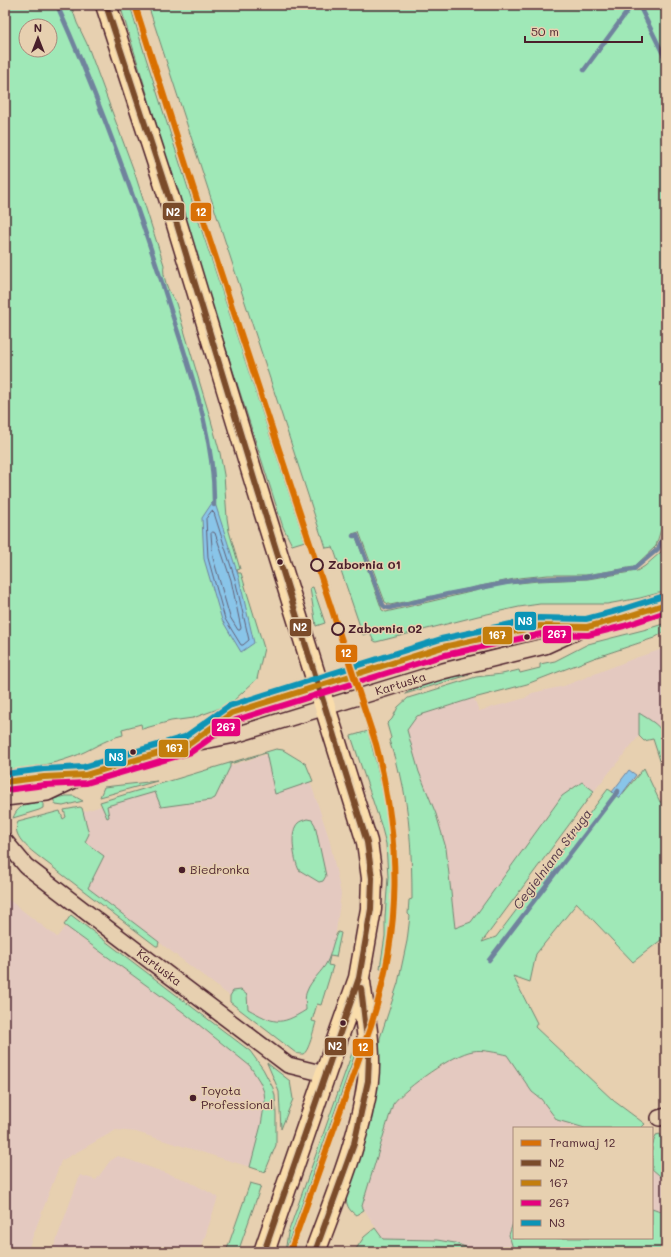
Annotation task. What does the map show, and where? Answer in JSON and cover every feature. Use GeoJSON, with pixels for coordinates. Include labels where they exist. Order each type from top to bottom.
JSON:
{"type":"FeatureCollection","features":[{"type":"Feature","properties":{"kind":"main road"},"geometry":{"type":"LineString","coordinates":[[106,5],[169,198],[367,842],[372,878],[371,909],[360,978],[325,1074],[269,1248]]}},
{"type":"Feature","properties":{"kind":"main road"},"geometry":{"type":"LineString","coordinates":[[315,1252],[354,1144],[368,1081],[369,1056],[360,978]]}},
{"type":"Feature","properties":{"kind":"street","name":"Kartuska"},"geometry":{"type":"LineString","coordinates":[[5,798],[47,793],[85,775],[189,744],[235,735],[443,670],[545,646],[587,627],[666,604]]}},
{"type":"Feature","properties":{"kind":"street","name":"Kartuska"},"geometry":{"type":"LineString","coordinates":[[189,744],[232,713],[443,648],[533,627],[587,627]]}},
{"type":"Feature","properties":{"kind":"street","name":"Kartuska"},"geometry":{"type":"LineString","coordinates":[[5,782],[44,777],[85,775]]}},
{"type":"Feature","properties":{"kind":"street","name":"Kartuska"},"geometry":{"type":"LineString","coordinates":[[5,841],[26,866],[288,1065],[325,1074]]}},
{"type":"Feature","properties":{"kind":"shaded area"},"geometry":{"type":"Polygon","coordinates":[[[666,648],[666,739],[664,734],[639,713],[639,736],[594,791],[582,782],[562,796],[471,922],[455,928],[446,848],[436,814],[419,772],[407,730],[417,716],[474,698],[479,711],[505,704],[525,698],[532,693],[564,686],[635,658],[666,648]]]}},
{"type":"Feature","properties":{"kind":"shaded area"},"geometry":{"type":"Polygon","coordinates":[[[277,751],[305,766],[329,838],[341,894],[334,947],[325,975],[307,1011],[287,1024],[260,1019],[59,866],[57,820],[277,751]]]}},
{"type":"Feature","properties":{"kind":"shaded area"},"geometry":{"type":"Polygon","coordinates":[[[5,897],[57,937],[66,926],[183,1012],[250,1066],[260,1082],[264,1092],[265,1101],[261,1125],[250,1167],[136,1132],[116,1130],[61,1161],[27,1252],[5,1252],[5,897]]]}},
{"type":"Feature","properties":{"kind":"shaded area"},"geometry":{"type":"Polygon","coordinates":[[[474,1050],[507,1054],[532,1092],[541,1099],[557,1120],[582,1127],[513,1127],[513,1239],[653,1239],[653,1170],[666,1181],[666,1252],[479,1252],[455,1243],[437,1240],[383,1239],[362,1206],[393,1104],[415,1083],[456,1056],[474,1050]]]}},
{"type":"Feature","properties":{"kind":"shaded area"},"geometry":{"type":"Polygon","coordinates":[[[118,1156],[186,1180],[218,1197],[200,1252],[52,1252],[80,1175],[96,1180],[110,1161],[118,1156]]]}},
{"type":"Feature","properties":{"kind":"green space"},"geometry":{"type":"Polygon","coordinates":[[[5,5],[71,5],[134,171],[164,265],[166,284],[175,300],[220,453],[224,475],[229,531],[240,569],[237,570],[238,573],[241,573],[264,648],[257,679],[232,702],[193,718],[171,721],[142,729],[141,724],[122,729],[123,735],[110,739],[64,760],[39,766],[5,770],[5,5]]]}},
{"type":"Feature","properties":{"kind":"green space"},"geometry":{"type":"Polygon","coordinates":[[[120,5],[130,5],[195,210],[305,541],[292,545],[283,527],[198,261],[120,5]]]}},
{"type":"Feature","properties":{"kind":"green space"},"geometry":{"type":"Polygon","coordinates":[[[148,5],[666,5],[666,519],[664,519],[656,546],[634,567],[586,575],[548,575],[519,578],[390,605],[385,602],[359,532],[352,534],[354,538],[356,537],[382,610],[386,612],[500,585],[538,581],[588,579],[637,571],[661,552],[666,540],[666,591],[640,598],[607,604],[540,604],[519,607],[376,642],[373,640],[370,632],[363,635],[333,547],[326,548],[321,535],[148,5]]]}},
{"type":"Feature","properties":{"kind":"green space"},"geometry":{"type":"Polygon","coordinates":[[[313,587],[325,623],[316,626],[310,588],[313,587]]]}},
{"type":"Feature","properties":{"kind":"green space"},"geometry":{"type":"Polygon","coordinates":[[[666,623],[666,631],[654,638],[594,658],[527,684],[474,698],[417,716],[407,730],[419,772],[436,814],[446,848],[455,928],[471,922],[562,796],[582,782],[594,791],[482,942],[496,937],[608,789],[620,797],[644,768],[660,802],[664,802],[666,806],[666,936],[633,962],[577,903],[536,954],[530,982],[513,976],[537,1023],[535,1027],[614,1101],[645,1124],[642,1127],[582,1127],[557,1120],[541,1099],[532,1092],[507,1055],[481,1050],[464,1053],[430,1072],[408,1089],[393,1104],[362,1206],[364,1210],[356,1215],[348,1206],[346,1195],[376,1088],[380,1038],[398,983],[407,941],[410,916],[408,914],[409,900],[412,899],[411,851],[406,804],[400,772],[398,772],[389,740],[391,738],[387,724],[392,719],[398,707],[408,698],[476,677],[502,674],[519,670],[520,673],[540,668],[540,664],[555,661],[588,644],[666,623]]]}},
{"type":"Feature","properties":{"kind":"green space"},"geometry":{"type":"Polygon","coordinates":[[[469,675],[405,694],[412,689],[428,683],[469,675]]]}},
{"type":"Feature","properties":{"kind":"green space"},"geometry":{"type":"Polygon","coordinates":[[[639,713],[655,724],[664,734],[666,739],[666,779],[653,739],[644,741],[639,736],[639,713]]]}},
{"type":"Feature","properties":{"kind":"green space"},"geometry":{"type":"Polygon","coordinates":[[[368,731],[385,805],[393,865],[391,910],[383,968],[380,968],[385,936],[388,877],[386,844],[351,736],[368,731]]]}},
{"type":"Feature","properties":{"kind":"green space"},"geometry":{"type":"Polygon","coordinates":[[[276,749],[283,750],[306,764],[313,781],[275,794],[266,753],[230,764],[230,767],[215,798],[211,800],[161,807],[155,792],[107,806],[109,817],[107,818],[100,802],[276,749]]]}},
{"type":"Feature","properties":{"kind":"green space"},"geometry":{"type":"Polygon","coordinates":[[[157,781],[100,797],[104,787],[157,781]]]}},
{"type":"Feature","properties":{"kind":"green space"},"geometry":{"type":"Polygon","coordinates":[[[74,796],[83,801],[63,806],[56,805],[53,799],[74,796]]]}},
{"type":"Feature","properties":{"kind":"green space"},"geometry":{"type":"Polygon","coordinates":[[[43,801],[43,808],[13,818],[15,813],[21,807],[43,801]]]}},
{"type":"Feature","properties":{"kind":"green space"},"geometry":{"type":"Polygon","coordinates":[[[80,807],[82,808],[89,834],[85,842],[104,856],[88,888],[159,942],[158,946],[38,856],[25,845],[17,832],[16,827],[18,822],[60,811],[63,819],[66,817],[64,810],[80,807]]]}},
{"type":"Feature","properties":{"kind":"green space"},"geometry":{"type":"Polygon","coordinates":[[[307,819],[312,820],[315,825],[326,876],[323,881],[319,882],[299,870],[295,860],[293,839],[295,827],[299,822],[307,819]]]}},
{"type":"Feature","properties":{"kind":"green space"},"geometry":{"type":"Polygon","coordinates":[[[71,915],[250,1051],[263,1069],[273,1088],[275,1096],[276,1145],[265,1172],[250,1167],[261,1125],[265,1101],[264,1092],[260,1082],[250,1066],[183,1012],[64,925],[71,915]]]}},
{"type":"Feature","properties":{"kind":"green space"},"geometry":{"type":"Polygon","coordinates":[[[338,932],[341,933],[336,957],[330,956],[328,965],[333,966],[321,1005],[317,1004],[312,1021],[316,1022],[311,1040],[303,1054],[296,1053],[230,1002],[230,996],[233,991],[241,990],[247,995],[248,1009],[271,1020],[277,1021],[289,1019],[306,1010],[306,993],[311,983],[327,962],[338,932]]]}},
{"type":"Feature","properties":{"kind":"green space"},"geometry":{"type":"Polygon","coordinates":[[[358,1036],[361,1037],[285,1252],[288,1233],[358,1036]]]}},
{"type":"Feature","properties":{"kind":"green space"},"geometry":{"type":"Polygon","coordinates":[[[267,1063],[290,1081],[293,1099],[281,1129],[279,1092],[267,1063]]]}},
{"type":"Feature","properties":{"kind":"green space"},"geometry":{"type":"Polygon","coordinates":[[[660,1134],[666,1148],[666,1181],[653,1170],[653,1143],[656,1135],[660,1134]]]}},
{"type":"Feature","properties":{"kind":"green space"},"geometry":{"type":"Polygon","coordinates":[[[250,1183],[261,1186],[238,1252],[226,1252],[250,1183]]]}},
{"type":"Feature","properties":{"kind":"green space"},"geometry":{"type":"Polygon","coordinates":[[[653,1208],[666,1213],[666,1252],[514,1252],[509,1235],[513,1223],[513,1239],[653,1239],[653,1208]]]}},
{"type":"Feature","properties":{"kind":"green space"},"geometry":{"type":"Polygon","coordinates":[[[375,1228],[383,1239],[437,1240],[455,1243],[479,1252],[354,1252],[364,1237],[375,1228]]]}},
{"type":"Feature","properties":{"kind":"water"},"geometry":{"type":"Polygon","coordinates":[[[214,500],[239,578],[254,643],[241,652],[222,620],[204,559],[202,518],[214,500]]]}},
{"type":"Feature","properties":{"kind":"water"},"geometry":{"type":"Polygon","coordinates":[[[629,770],[636,775],[619,798],[612,792],[629,770]]]}},
{"type":"Feature","properties":{"kind":"waterway"},"geometry":{"type":"LineString","coordinates":[[57,5],[74,43],[119,158],[187,361],[201,408],[211,456],[214,505]]}},
{"type":"Feature","properties":{"kind":"waterway"},"geometry":{"type":"LineString","coordinates":[[584,70],[632,5]]}},
{"type":"Feature","properties":{"kind":"waterway","name":"Cegielniana Struga"},"geometry":{"type":"LineString","coordinates":[[639,5],[666,60]]}},
{"type":"Feature","properties":{"kind":"waterway"},"geometry":{"type":"LineString","coordinates":[[353,536],[357,535],[383,605],[389,608],[448,594],[511,582],[534,579],[586,577],[634,569],[658,549],[663,537]]}},
{"type":"Feature","properties":{"kind":"waterway","name":"Cegielniana Struga"},"geometry":{"type":"LineString","coordinates":[[489,960],[618,791]]}},
{"type":"Feature","properties":{"kind":"tram line","name":"12"},"geometry":{"type":"LineString","coordinates":[[135,5],[209,237],[376,744],[390,816],[394,850],[393,919],[381,989],[371,1025],[290,1252]]}},
{"type":"Feature","properties":{"kind":"transit line","name":"N2"},"geometry":{"type":"LineString","coordinates":[[106,5],[169,198],[255,482],[367,842],[372,878],[371,909],[359,978],[264,1252]]}},
{"type":"Feature","properties":{"kind":"transit line","name":"N3"},"geometry":{"type":"LineString","coordinates":[[5,774],[44,769],[84,767],[185,737],[229,706],[441,639],[539,618],[586,619],[664,596]]}},
{"type":"Feature","properties":{"kind":"transit line","name":"167"},"geometry":{"type":"LineString","coordinates":[[5,782],[44,777],[85,775],[189,744],[232,713],[443,647],[540,626],[587,627],[666,604]]}},
{"type":"Feature","properties":{"kind":"transit line","name":"267"},"geometry":{"type":"LineString","coordinates":[[6,790],[45,785],[86,783],[191,752],[236,720],[445,655],[541,634],[588,635],[624,626],[666,612]]}},
{"type":"Feature","properties":{"kind":"transit line","name":"N2"},"geometry":{"type":"LineString","coordinates":[[315,1252],[354,1144],[368,1081],[369,1056],[361,988]]}},
{"type":"Feature","properties":{"kind":"place","name":"Zabornia 01"},"geometry":{"type":"Point","coordinates":[317,565]}},
{"type":"Feature","properties":{"kind":"place","name":"Zabornia 02"},"geometry":{"type":"Point","coordinates":[338,629]}},
{"type":"Feature","properties":{"kind":"place","name":"Biedronka"},"geometry":{"type":"Point","coordinates":[182,870]}},
{"type":"Feature","properties":{"kind":"place","name":"Toyota Professional"},"geometry":{"type":"Point","coordinates":[193,1098]}}]}
